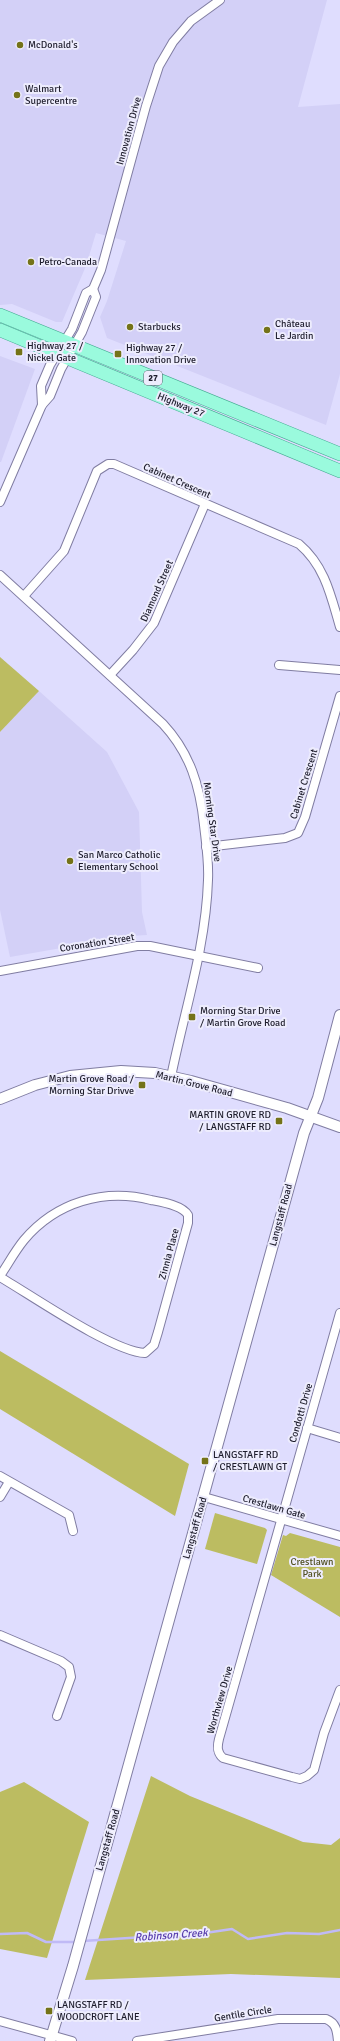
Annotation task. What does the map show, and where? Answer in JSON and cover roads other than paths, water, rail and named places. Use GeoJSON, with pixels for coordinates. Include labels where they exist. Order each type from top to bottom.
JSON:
{"type":"FeatureCollection","features":[{"type":"Feature","properties":{"kind":"main road","name":"Highway 27"},"geometry":{"type":"LineString","coordinates":[[0,314],[340,454]]}},
{"type":"Feature","properties":{"kind":"main road","name":"Highway 27"},"geometry":{"type":"LineString","coordinates":[[0,330],[340,471]]}},
{"type":"Feature","properties":{"kind":"street","name":"Innovation Drive"},"geometry":{"type":"LineString","coordinates":[[62,356],[96,297],[93,289],[119,210],[146,106],[159,66],[173,42],[189,23],[220,0]]}},
{"type":"Feature","properties":{"kind":"street"},"geometry":{"type":"LineString","coordinates":[[42,405],[41,386],[50,365],[62,356]]}},
{"type":"Feature","properties":{"kind":"street"},"geometry":{"type":"LineString","coordinates":[[0,502],[42,405],[50,396],[62,356]]}},
{"type":"Feature","properties":{"kind":"street","name":"Cabinet Crescent"},"geometry":{"type":"LineString","coordinates":[[24,596],[64,551],[97,471],[103,465],[114,464],[289,539],[306,551],[324,575],[340,627]]}},
{"type":"Feature","properties":{"kind":"street","name":"Diamond Street"},"geometry":{"type":"LineString","coordinates":[[110,675],[133,650],[154,623],[205,504]]}},
{"type":"Feature","properties":{"kind":"street","name":"Morning Star Drive"},"geometry":{"type":"LineString","coordinates":[[0,575],[163,724],[185,753],[198,786],[206,847],[208,878],[207,895],[198,956],[171,1077]]}},
{"type":"Feature","properties":{"kind":"street"},"geometry":{"type":"LineString","coordinates":[[279,665],[340,670]]}},
{"type":"Feature","properties":{"kind":"street","name":"Cabinet Crescent"},"geometry":{"type":"LineString","coordinates":[[206,847],[285,838],[298,833],[305,817],[340,696]]}},
{"type":"Feature","properties":{"kind":"street","name":"Coronation Street"},"geometry":{"type":"LineString","coordinates":[[0,971],[137,946],[150,946],[258,968]]}},
{"type":"Feature","properties":{"kind":"street","name":"Langstaff Road"},"geometry":{"type":"LineString","coordinates":[[51,2038],[73,1966],[304,1133],[318,1098],[340,1015]]}},
{"type":"Feature","properties":{"kind":"street","name":"Martin Grove Road"},"geometry":{"type":"LineString","coordinates":[[0,1099],[49,1081],[86,1073],[121,1071],[171,1077],[287,1108],[340,1127]]}},
{"type":"Feature","properties":{"kind":"street","name":"Zinnia Place"},"geometry":{"type":"LineString","coordinates":[[117,1195],[139,1197],[181,1209],[186,1212],[189,1219],[154,1345],[145,1353],[128,1349],[100,1336],[0,1276],[23,1241],[38,1225],[63,1208],[84,1200],[95,1197],[117,1195]]}},
{"type":"Feature","properties":{"kind":"street","name":"Condotti Drive"},"geometry":{"type":"LineString","coordinates":[[282,1519],[307,1428],[337,1335],[340,1313]]}},
{"type":"Feature","properties":{"kind":"street"},"geometry":{"type":"LineString","coordinates":[[307,1428],[340,1438]]}},
{"type":"Feature","properties":{"kind":"street"},"geometry":{"type":"LineString","coordinates":[[0,1476],[69,1515],[73,1531]]}},
{"type":"Feature","properties":{"kind":"street"},"geometry":{"type":"LineString","coordinates":[[0,1497],[9,1482]]}},
{"type":"Feature","properties":{"kind":"street","name":"Crestlawn Gate"},"geometry":{"type":"LineString","coordinates":[[204,1497],[340,1536]]}},
{"type":"Feature","properties":{"kind":"street","name":"Worthview Drive"},"geometry":{"type":"LineString","coordinates":[[282,1519],[218,1744],[220,1755],[223,1758],[300,1779],[307,1776],[314,1770],[324,1733],[340,1690]]}},
{"type":"Feature","properties":{"kind":"street"},"geometry":{"type":"LineString","coordinates":[[0,1635],[61,1661],[69,1667],[71,1677],[57,1716]]}},
{"type":"Feature","properties":{"kind":"street","name":"Gentile Circle"},"geometry":{"type":"LineString","coordinates":[[137,2041],[278,2018],[294,2018],[326,2019],[333,2022],[337,2030],[338,2041]]}},
{"type":"Feature","properties":{"kind":"street"},"geometry":{"type":"LineString","coordinates":[[0,2021],[51,2038],[72,2041]]}},
{"type":"Feature","properties":{"kind":"waterway","name":"Robinson Creek"},"geometry":{"type":"LineString","coordinates":[[83,1941],[205,1933],[232,1929],[248,1939],[287,1933],[319,1934],[340,1930]]}},
{"type":"Feature","properties":{"kind":"waterway","name":"Robinson Creek"},"geometry":{"type":"LineString","coordinates":[[0,1934],[27,1933],[46,1942],[78,1942]]}},
{"type":"Feature","properties":{"kind":"place","name":"McDonald's"},"geometry":{"type":"Point","coordinates":[20,45]}},
{"type":"Feature","properties":{"kind":"place","name":"Walmart Supercentre"},"geometry":{"type":"Point","coordinates":[17,95]}},
{"type":"Feature","properties":{"kind":"place","name":"Petro-Canada"},"geometry":{"type":"Point","coordinates":[31,262]}},
{"type":"Feature","properties":{"kind":"place","name":"Starbucks"},"geometry":{"type":"Point","coordinates":[130,327]}},
{"type":"Feature","properties":{"kind":"place","name":"Château Le Jardin"},"geometry":{"type":"Point","coordinates":[267,330]}},
{"type":"Feature","properties":{"kind":"place","name":"Highway 27 / Nickel Gate"},"geometry":{"type":"Point","coordinates":[19,352]}},
{"type":"Feature","properties":{"kind":"place","name":"Highway 27 / Innovation Drive"},"geometry":{"type":"Point","coordinates":[118,354]}},
{"type":"Feature","properties":{"kind":"place","name":"San Marco Catholic Elementary School"},"geometry":{"type":"Point","coordinates":[70,861]}},
{"type":"Feature","properties":{"kind":"place","name":"Morning Star Drive / Martin Grove Road"},"geometry":{"type":"Point","coordinates":[192,1017]}},
{"type":"Feature","properties":{"kind":"place","name":"Martin Grove Road / Morning Star Drivve"},"geometry":{"type":"Point","coordinates":[142,1085]}},
{"type":"Feature","properties":{"kind":"place","name":"MARTIN GROVE RD / LANGSTAFF RD"},"geometry":{"type":"Point","coordinates":[279,1121]}},
{"type":"Feature","properties":{"kind":"place","name":"LANGSTAFF RD / CRESTLAWN GT"},"geometry":{"type":"Point","coordinates":[205,1461]}},
{"type":"Feature","properties":{"kind":"place","name":"LANGSTAFF RD / WOODCROFT LANE"},"geometry":{"type":"Point","coordinates":[49,2011]}},
{"type":"Feature","properties":{"kind":"park label","name":"Crestlawn Park"},"geometry":{"type":"Point","coordinates":[312,1568]}}]}
